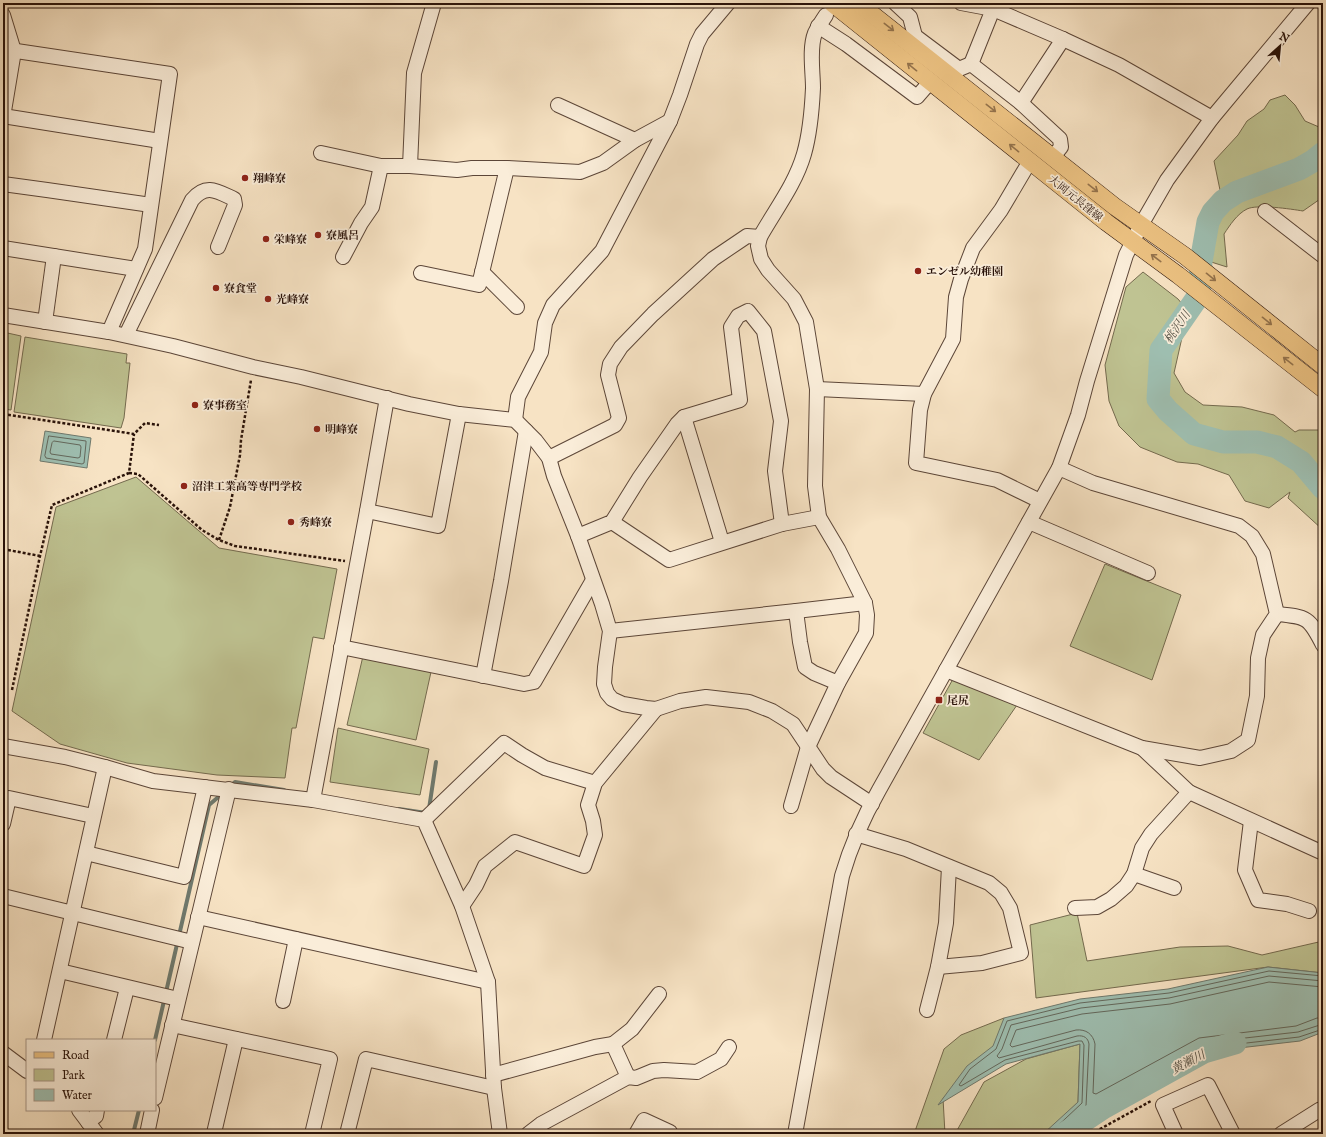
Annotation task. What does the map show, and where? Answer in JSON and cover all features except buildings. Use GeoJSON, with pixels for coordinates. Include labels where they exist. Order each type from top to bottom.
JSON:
{"type":"FeatureCollection","features":[{"type":"Feature","properties":{"kind":"main road","name":"大岡元長窪線"},"geometry":{"type":"LineString","coordinates":[[858,3],[1114,206],[1185,256],[1321,365]]}},
{"type":"Feature","properties":{"kind":"main road","name":"大岡元長窪線"},"geometry":{"type":"LineString","coordinates":[[826,15],[930,82],[1106,222],[1178,275],[1321,387]]}},
{"type":"Feature","properties":{"kind":"street"},"geometry":{"type":"LineString","coordinates":[[410,166],[414,73],[434,3]]}},
{"type":"Feature","properties":{"kind":"street"},"geometry":{"type":"LineString","coordinates":[[515,420],[518,398],[541,352],[545,323],[553,305],[602,251],[670,121],[697,44],[702,34],[728,3]]}},
{"type":"Feature","properties":{"kind":"street"},"geometry":{"type":"LineString","coordinates":[[895,3],[910,16],[915,36],[959,69],[971,64],[993,9]]}},
{"type":"Feature","properties":{"kind":"street"},"geometry":{"type":"LineString","coordinates":[[961,3],[993,9],[1063,39],[1119,65],[1212,118]]}},
{"type":"Feature","properties":{"kind":"street"},"geometry":{"type":"LineString","coordinates":[[795,1134],[842,876],[856,834],[1059,468],[1078,415],[1126,255],[1141,224],[1167,180],[1212,118],[1307,4]]}},
{"type":"Feature","properties":{"kind":"street"},"geometry":{"type":"LineString","coordinates":[[3,15],[8,50],[3,116],[160,140]]}},
{"type":"Feature","properties":{"kind":"street"},"geometry":{"type":"LineString","coordinates":[[791,806],[808,748],[838,683],[866,633],[867,614],[865,603],[838,549],[819,517],[815,486],[817,388],[806,322],[794,299],[760,259],[758,246],[760,237],[797,173],[804,154],[808,134],[813,88],[812,60],[814,35],[826,15],[846,44],[917,97],[930,82]]}},
{"type":"Feature","properties":{"kind":"street"},"geometry":{"type":"LineString","coordinates":[[1021,103],[1063,39]]}},
{"type":"Feature","properties":{"kind":"street"},"geometry":{"type":"LineString","coordinates":[[8,50],[170,74],[145,249],[109,332]]}},
{"type":"Feature","properties":{"kind":"street"},"geometry":{"type":"LineString","coordinates":[[971,64],[1021,103],[1060,139],[1061,147],[1053,157]]}},
{"type":"Feature","properties":{"kind":"street"},"geometry":{"type":"LineString","coordinates":[[558,105],[635,140]]}},
{"type":"Feature","properties":{"kind":"street"},"geometry":{"type":"LineString","coordinates":[[321,153],[381,166],[410,166],[457,170],[472,168],[507,168],[580,172],[604,163],[635,140],[670,121]]}},
{"type":"Feature","properties":{"kind":"street"},"geometry":{"type":"LineString","coordinates":[[1030,161],[1001,210],[973,248],[961,279],[956,297],[953,339],[924,394],[920,410],[916,463],[997,480],[1040,502]]}},
{"type":"Feature","properties":{"kind":"street"},"geometry":{"type":"LineString","coordinates":[[343,257],[360,223],[372,207],[381,166]]}},
{"type":"Feature","properties":{"kind":"street"},"geometry":{"type":"LineString","coordinates":[[421,273],[479,285],[507,168]]}},
{"type":"Feature","properties":{"kind":"street"},"geometry":{"type":"LineString","coordinates":[[3,184],[151,205]]}},
{"type":"Feature","properties":{"kind":"street"},"geometry":{"type":"LineString","coordinates":[[126,336],[192,200],[197,194],[205,190],[220,192],[234,199],[235,205],[218,247]]}},
{"type":"Feature","properties":{"kind":"street"},"geometry":{"type":"LineString","coordinates":[[1265,211],[1323,256]]}},
{"type":"Feature","properties":{"kind":"street"},"geometry":{"type":"LineString","coordinates":[[549,458],[615,425],[619,418],[608,375],[610,364],[622,347],[653,314],[713,259],[747,236],[760,237]]}},
{"type":"Feature","properties":{"kind":"street"},"geometry":{"type":"LineString","coordinates":[[3,248],[136,269]]}},
{"type":"Feature","properties":{"kind":"street"},"geometry":{"type":"LineString","coordinates":[[45,322],[54,256]]}},
{"type":"Feature","properties":{"kind":"street"},"geometry":{"type":"LineString","coordinates":[[482,272],[517,307]]}},
{"type":"Feature","properties":{"kind":"street"},"geometry":{"type":"LineString","coordinates":[[578,536],[612,522],[640,477],[677,424],[684,417],[740,400],[731,327],[738,316],[748,311],[764,331],[781,421],[775,471],[782,524]]}},
{"type":"Feature","properties":{"kind":"street"},"geometry":{"type":"LineString","coordinates":[[3,314],[109,332],[173,346],[253,367],[301,377],[409,404],[459,414],[515,420],[549,458],[554,476],[578,536],[610,631],[604,684],[607,693],[612,699],[623,704],[656,709],[680,700],[706,697],[749,702],[772,710],[793,724],[823,769],[831,777],[872,804]]}},
{"type":"Feature","properties":{"kind":"street"},"geometry":{"type":"LineString","coordinates":[[817,388],[924,394]]}},
{"type":"Feature","properties":{"kind":"street"},"geometry":{"type":"LineString","coordinates":[[313,800],[387,398]]}},
{"type":"Feature","properties":{"kind":"street"},"geometry":{"type":"LineString","coordinates":[[367,511],[438,526],[459,414]]}},
{"type":"Feature","properties":{"kind":"street"},"geometry":{"type":"LineString","coordinates":[[684,417],[722,542]]}},
{"type":"Feature","properties":{"kind":"street"},"geometry":{"type":"LineString","coordinates":[[483,676],[501,582],[526,431]]}},
{"type":"Feature","properties":{"kind":"street"},"geometry":{"type":"LineString","coordinates":[[1059,468],[1093,483],[1239,526],[1252,536],[1263,554],[1272,598],[1277,614]]}},
{"type":"Feature","properties":{"kind":"street"},"geometry":{"type":"LineString","coordinates":[[612,522],[669,560],[782,524],[819,517]]}},
{"type":"Feature","properties":{"kind":"street"},"geometry":{"type":"LineString","coordinates":[[1029,522],[1148,573]]}},
{"type":"Feature","properties":{"kind":"street"},"geometry":{"type":"LineString","coordinates":[[341,647],[524,684],[534,682],[593,580]]}},
{"type":"Feature","properties":{"kind":"street"},"geometry":{"type":"LineString","coordinates":[[610,631],[865,603]]}},
{"type":"Feature","properties":{"kind":"street"},"geometry":{"type":"LineString","coordinates":[[796,611],[805,667],[814,673],[838,683]]}},
{"type":"Feature","properties":{"kind":"street"},"geometry":{"type":"LineString","coordinates":[[1277,614],[1300,616],[1311,623],[1323,645]]}},
{"type":"Feature","properties":{"kind":"street"},"geometry":{"type":"LineString","coordinates":[[946,670],[1142,748],[1200,758],[1231,751],[1248,740],[1257,696],[1258,658],[1263,635],[1277,614]]}},
{"type":"Feature","properties":{"kind":"street"},"geometry":{"type":"LineString","coordinates":[[462,906],[476,885],[486,866],[515,842],[584,866],[595,835],[593,821],[588,805],[595,783],[656,709]]}},
{"type":"Feature","properties":{"kind":"street"},"geometry":{"type":"LineString","coordinates":[[424,820],[504,743],[522,756],[545,768],[595,783]]}},
{"type":"Feature","properties":{"kind":"street"},"geometry":{"type":"LineString","coordinates":[[3,746],[65,757],[153,781],[313,800],[424,820]]}},
{"type":"Feature","properties":{"kind":"street"},"geometry":{"type":"LineString","coordinates":[[1142,748],[1188,792],[1323,853]]}},
{"type":"Feature","properties":{"kind":"street"},"geometry":{"type":"LineString","coordinates":[[44,1039],[105,767]]}},
{"type":"Feature","properties":{"kind":"street"},"geometry":{"type":"LineString","coordinates":[[86,852],[184,877],[205,787]]}},
{"type":"Feature","properties":{"kind":"street"},"geometry":{"type":"LineString","coordinates":[[156,1094],[229,789]]}},
{"type":"Feature","properties":{"kind":"street"},"geometry":{"type":"LineString","coordinates":[[1075,908],[1097,907],[1111,899],[1126,886],[1134,874],[1142,848],[1188,792]]}},
{"type":"Feature","properties":{"kind":"street"},"geometry":{"type":"LineString","coordinates":[[3,824],[9,798],[93,816]]}},
{"type":"Feature","properties":{"kind":"street"},"geometry":{"type":"LineString","coordinates":[[424,820],[462,906],[488,982],[494,1082],[500,1134]]}},
{"type":"Feature","properties":{"kind":"street"},"geometry":{"type":"LineString","coordinates":[[1251,820],[1245,870],[1258,900],[1287,904],[1309,911]]}},
{"type":"Feature","properties":{"kind":"street"},"geometry":{"type":"LineString","coordinates":[[856,834],[906,849],[988,883],[1001,893],[1010,908],[1021,953],[982,963],[938,967]]}},
{"type":"Feature","properties":{"kind":"street"},"geometry":{"type":"LineString","coordinates":[[927,1010],[938,967],[946,923],[949,867]]}},
{"type":"Feature","properties":{"kind":"street"},"geometry":{"type":"LineString","coordinates":[[1134,874],[1174,888]]}},
{"type":"Feature","properties":{"kind":"street"},"geometry":{"type":"LineString","coordinates":[[3,896],[192,942]]}},
{"type":"Feature","properties":{"kind":"street"},"geometry":{"type":"LineString","coordinates":[[198,917],[488,982]]}},
{"type":"Feature","properties":{"kind":"street"},"geometry":{"type":"LineString","coordinates":[[283,1001],[296,939]]}},
{"type":"Feature","properties":{"kind":"street"},"geometry":{"type":"LineString","coordinates":[[60,971],[178,999]]}},
{"type":"Feature","properties":{"kind":"street"},"geometry":{"type":"LineString","coordinates":[[114,1039],[127,988]]}},
{"type":"Feature","properties":{"kind":"street"},"geometry":{"type":"LineString","coordinates":[[347,1134],[366,1059],[494,1082],[595,1047],[613,1044],[632,1029],[659,994]]}},
{"type":"Feature","properties":{"kind":"street"},"geometry":{"type":"LineString","coordinates":[[172,1026],[330,1059],[312,1134]]}},
{"type":"Feature","properties":{"kind":"street"},"geometry":{"type":"LineString","coordinates":[[217,1134],[214,1133],[236,1039]]}},
{"type":"Feature","properties":{"kind":"street"},"geometry":{"type":"LineString","coordinates":[[613,1044],[628,1077]]}},
{"type":"Feature","properties":{"kind":"street"},"geometry":{"type":"LineString","coordinates":[[528,1134],[541,1124],[628,1077],[636,1078],[653,1071],[664,1070],[697,1072],[721,1059],[729,1047]]}},
{"type":"Feature","properties":{"kind":"street"},"geometry":{"type":"LineString","coordinates":[[3,1053],[26,1070]]}},
{"type":"Feature","properties":{"kind":"street"},"geometry":{"type":"LineString","coordinates":[[1176,1134],[1163,1105],[1208,1085],[1233,1134]]}},
{"type":"Feature","properties":{"kind":"street"},"geometry":{"type":"LineString","coordinates":[[1281,1134],[1319,1110],[1323,1114]]}},
{"type":"Feature","properties":{"kind":"street"},"geometry":{"type":"LineString","coordinates":[[80,1111],[97,1134]]}},
{"type":"Feature","properties":{"kind":"street"},"geometry":{"type":"LineString","coordinates":[[88,1122],[96,1116],[97,1111]]}},
{"type":"Feature","properties":{"kind":"street"},"geometry":{"type":"LineString","coordinates":[[147,1134],[152,1111]]}},
{"type":"Feature","properties":{"kind":"street"},"geometry":{"type":"LineString","coordinates":[[636,1134],[644,1120],[670,1132]]}},
{"type":"Feature","properties":{"kind":"path"},"geometry":{"type":"LineString","coordinates":[[219,540],[230,507],[240,455],[240,440],[253,367]]}},
{"type":"Feature","properties":{"kind":"path"},"geometry":{"type":"LineString","coordinates":[[3,414],[134,434]]}},
{"type":"Feature","properties":{"kind":"path"},"geometry":{"type":"LineString","coordinates":[[129,473],[134,434],[145,423],[159,425]]}},
{"type":"Feature","properties":{"kind":"path"},"geometry":{"type":"LineString","coordinates":[[12,690],[52,505],[129,473],[138,474],[202,530],[219,540],[235,546],[357,563]]}},
{"type":"Feature","properties":{"kind":"path"},"geometry":{"type":"LineString","coordinates":[[3,548],[40,556]]}},
{"type":"Feature","properties":{"kind":"path"},"geometry":{"type":"LineString","coordinates":[[1091,1134],[1156,1099]]}},
{"type":"Feature","properties":{"kind":"green space"},"geometry":{"type":"Polygon","coordinates":[[[1285,95],[1295,105],[1305,121],[1319,127],[1323,122],[1323,197],[1303,211],[1283,208],[1258,207],[1243,211],[1231,223],[1224,234],[1227,267],[1208,261],[1212,230],[1220,190],[1214,161],[1238,135],[1247,121],[1264,109],[1270,100],[1285,95]]]}},
{"type":"Feature","properties":{"kind":"green space"},"geometry":{"type":"Polygon","coordinates":[[[1143,272],[1178,299],[1188,311],[1174,373],[1185,392],[1203,405],[1242,407],[1274,415],[1295,432],[1299,430],[1323,430],[1323,530],[1288,498],[1290,492],[1269,508],[1245,501],[1229,475],[1198,464],[1177,462],[1140,447],[1119,426],[1109,401],[1105,365],[1126,287],[1143,272]]]}},
{"type":"Feature","properties":{"kind":"green space"},"geometry":{"type":"Polygon","coordinates":[[[3,332],[21,336],[11,410],[3,409],[3,332]]]}},
{"type":"Feature","properties":{"kind":"green space"},"geometry":{"type":"Polygon","coordinates":[[[25,337],[127,354],[126,363],[130,363],[124,418],[121,428],[14,412],[25,337]]]}},
{"type":"Feature","properties":{"kind":"green space"},"geometry":{"type":"Polygon","coordinates":[[[136,477],[219,548],[337,569],[324,639],[313,637],[296,728],[292,728],[285,778],[217,775],[127,763],[60,744],[12,711],[56,507],[136,477]]]}},
{"type":"Feature","properties":{"kind":"green space"},"geometry":{"type":"Polygon","coordinates":[[[1105,564],[1181,595],[1152,680],[1070,646],[1105,564]]]}},
{"type":"Feature","properties":{"kind":"green space"},"geometry":{"type":"Polygon","coordinates":[[[363,656],[431,672],[416,740],[347,725],[363,656]]]}},
{"type":"Feature","properties":{"kind":"green space"},"geometry":{"type":"Polygon","coordinates":[[[953,679],[1017,705],[979,760],[923,733],[953,679]]]}},
{"type":"Feature","properties":{"kind":"green space"},"geometry":{"type":"Polygon","coordinates":[[[338,728],[429,749],[420,795],[330,782],[338,728]]]}},
{"type":"Feature","properties":{"kind":"green space"},"geometry":{"type":"Polygon","coordinates":[[[1077,913],[1087,961],[1180,947],[1228,946],[1262,955],[1323,941],[1323,973],[1268,967],[1036,998],[1030,925],[1077,913]]]}},
{"type":"Feature","properties":{"kind":"green space"},"geometry":{"type":"Polygon","coordinates":[[[1004,1018],[1000,1047],[943,1098],[945,1134],[914,1134],[944,1049],[961,1035],[1004,1018]]]}},
{"type":"Feature","properties":{"kind":"green space"},"geometry":{"type":"Polygon","coordinates":[[[1080,1044],[1078,1102],[1047,1134],[955,1134],[984,1082],[1026,1059],[1080,1044]]]}},
{"type":"Feature","properties":{"kind":"water"},"geometry":{"type":"Polygon","coordinates":[[[45,431],[91,438],[87,468],[40,461],[45,431]]]}},
{"type":"Feature","properties":{"kind":"water"},"geometry":{"type":"Polygon","coordinates":[[[1268,967],[1323,973],[1323,1032],[1300,1041],[1204,1052],[1103,1108],[1072,1134],[1043,1134],[1078,1102],[1080,1044],[1006,1064],[938,1105],[967,1066],[993,1046],[1004,1018],[1080,999],[1168,989],[1268,967]]]}},
{"type":"Feature","properties":{"kind":"waterway","name":"桃沢川"},"geometry":{"type":"LineString","coordinates":[[1323,153],[1299,169],[1237,192],[1223,201],[1213,212],[1208,222],[1201,262],[1199,295],[1161,350],[1158,399],[1168,411],[1194,434],[1223,442],[1257,442],[1277,447],[1301,462],[1323,488]]}},
{"type":"Feature","properties":{"kind":"waterway"},"geometry":{"type":"LineString","coordinates":[[429,809],[436,762]]}},
{"type":"Feature","properties":{"kind":"waterway"},"geometry":{"type":"LineString","coordinates":[[229,787],[235,782],[284,790]]}},
{"type":"Feature","properties":{"kind":"waterway"},"geometry":{"type":"LineString","coordinates":[[155,1039],[209,805],[223,793]]}},
{"type":"Feature","properties":{"kind":"waterway"},"geometry":{"type":"LineString","coordinates":[[399,809],[426,813]]}},
{"type":"Feature","properties":{"kind":"waterway","name":"黄瀬川"},"geometry":{"type":"LineString","coordinates":[[1064,1134],[1103,1108],[1204,1052],[1235,1043]]}},
{"type":"Feature","properties":{"kind":"waterway"},"geometry":{"type":"LineString","coordinates":[[133,1134],[139,1111]]}},
{"type":"Feature","properties":{"kind":"place","name":"翔峰寮"},"geometry":{"type":"Point","coordinates":[245,178]}},
{"type":"Feature","properties":{"kind":"place","name":"寮風呂"},"geometry":{"type":"Point","coordinates":[318,235]}},
{"type":"Feature","properties":{"kind":"place","name":"栄峰寮"},"geometry":{"type":"Point","coordinates":[266,239]}},
{"type":"Feature","properties":{"kind":"place","name":"エンゼル幼稚園"},"geometry":{"type":"Point","coordinates":[918,271]}},
{"type":"Feature","properties":{"kind":"place","name":"寮食堂"},"geometry":{"type":"Point","coordinates":[216,288]}},
{"type":"Feature","properties":{"kind":"place","name":"光峰寮"},"geometry":{"type":"Point","coordinates":[268,299]}},
{"type":"Feature","properties":{"kind":"place","name":"寮事務室"},"geometry":{"type":"Point","coordinates":[195,405]}},
{"type":"Feature","properties":{"kind":"place","name":"明峰寮"},"geometry":{"type":"Point","coordinates":[317,429]}},
{"type":"Feature","properties":{"kind":"place","name":"沼津工業高等専門学校"},"geometry":{"type":"Point","coordinates":[184,486]}},
{"type":"Feature","properties":{"kind":"place","name":"秀峰寮"},"geometry":{"type":"Point","coordinates":[291,522]}},
{"type":"Feature","properties":{"kind":"place","name":"尾尻"},"geometry":{"type":"Point","coordinates":[939,700]}}]}
